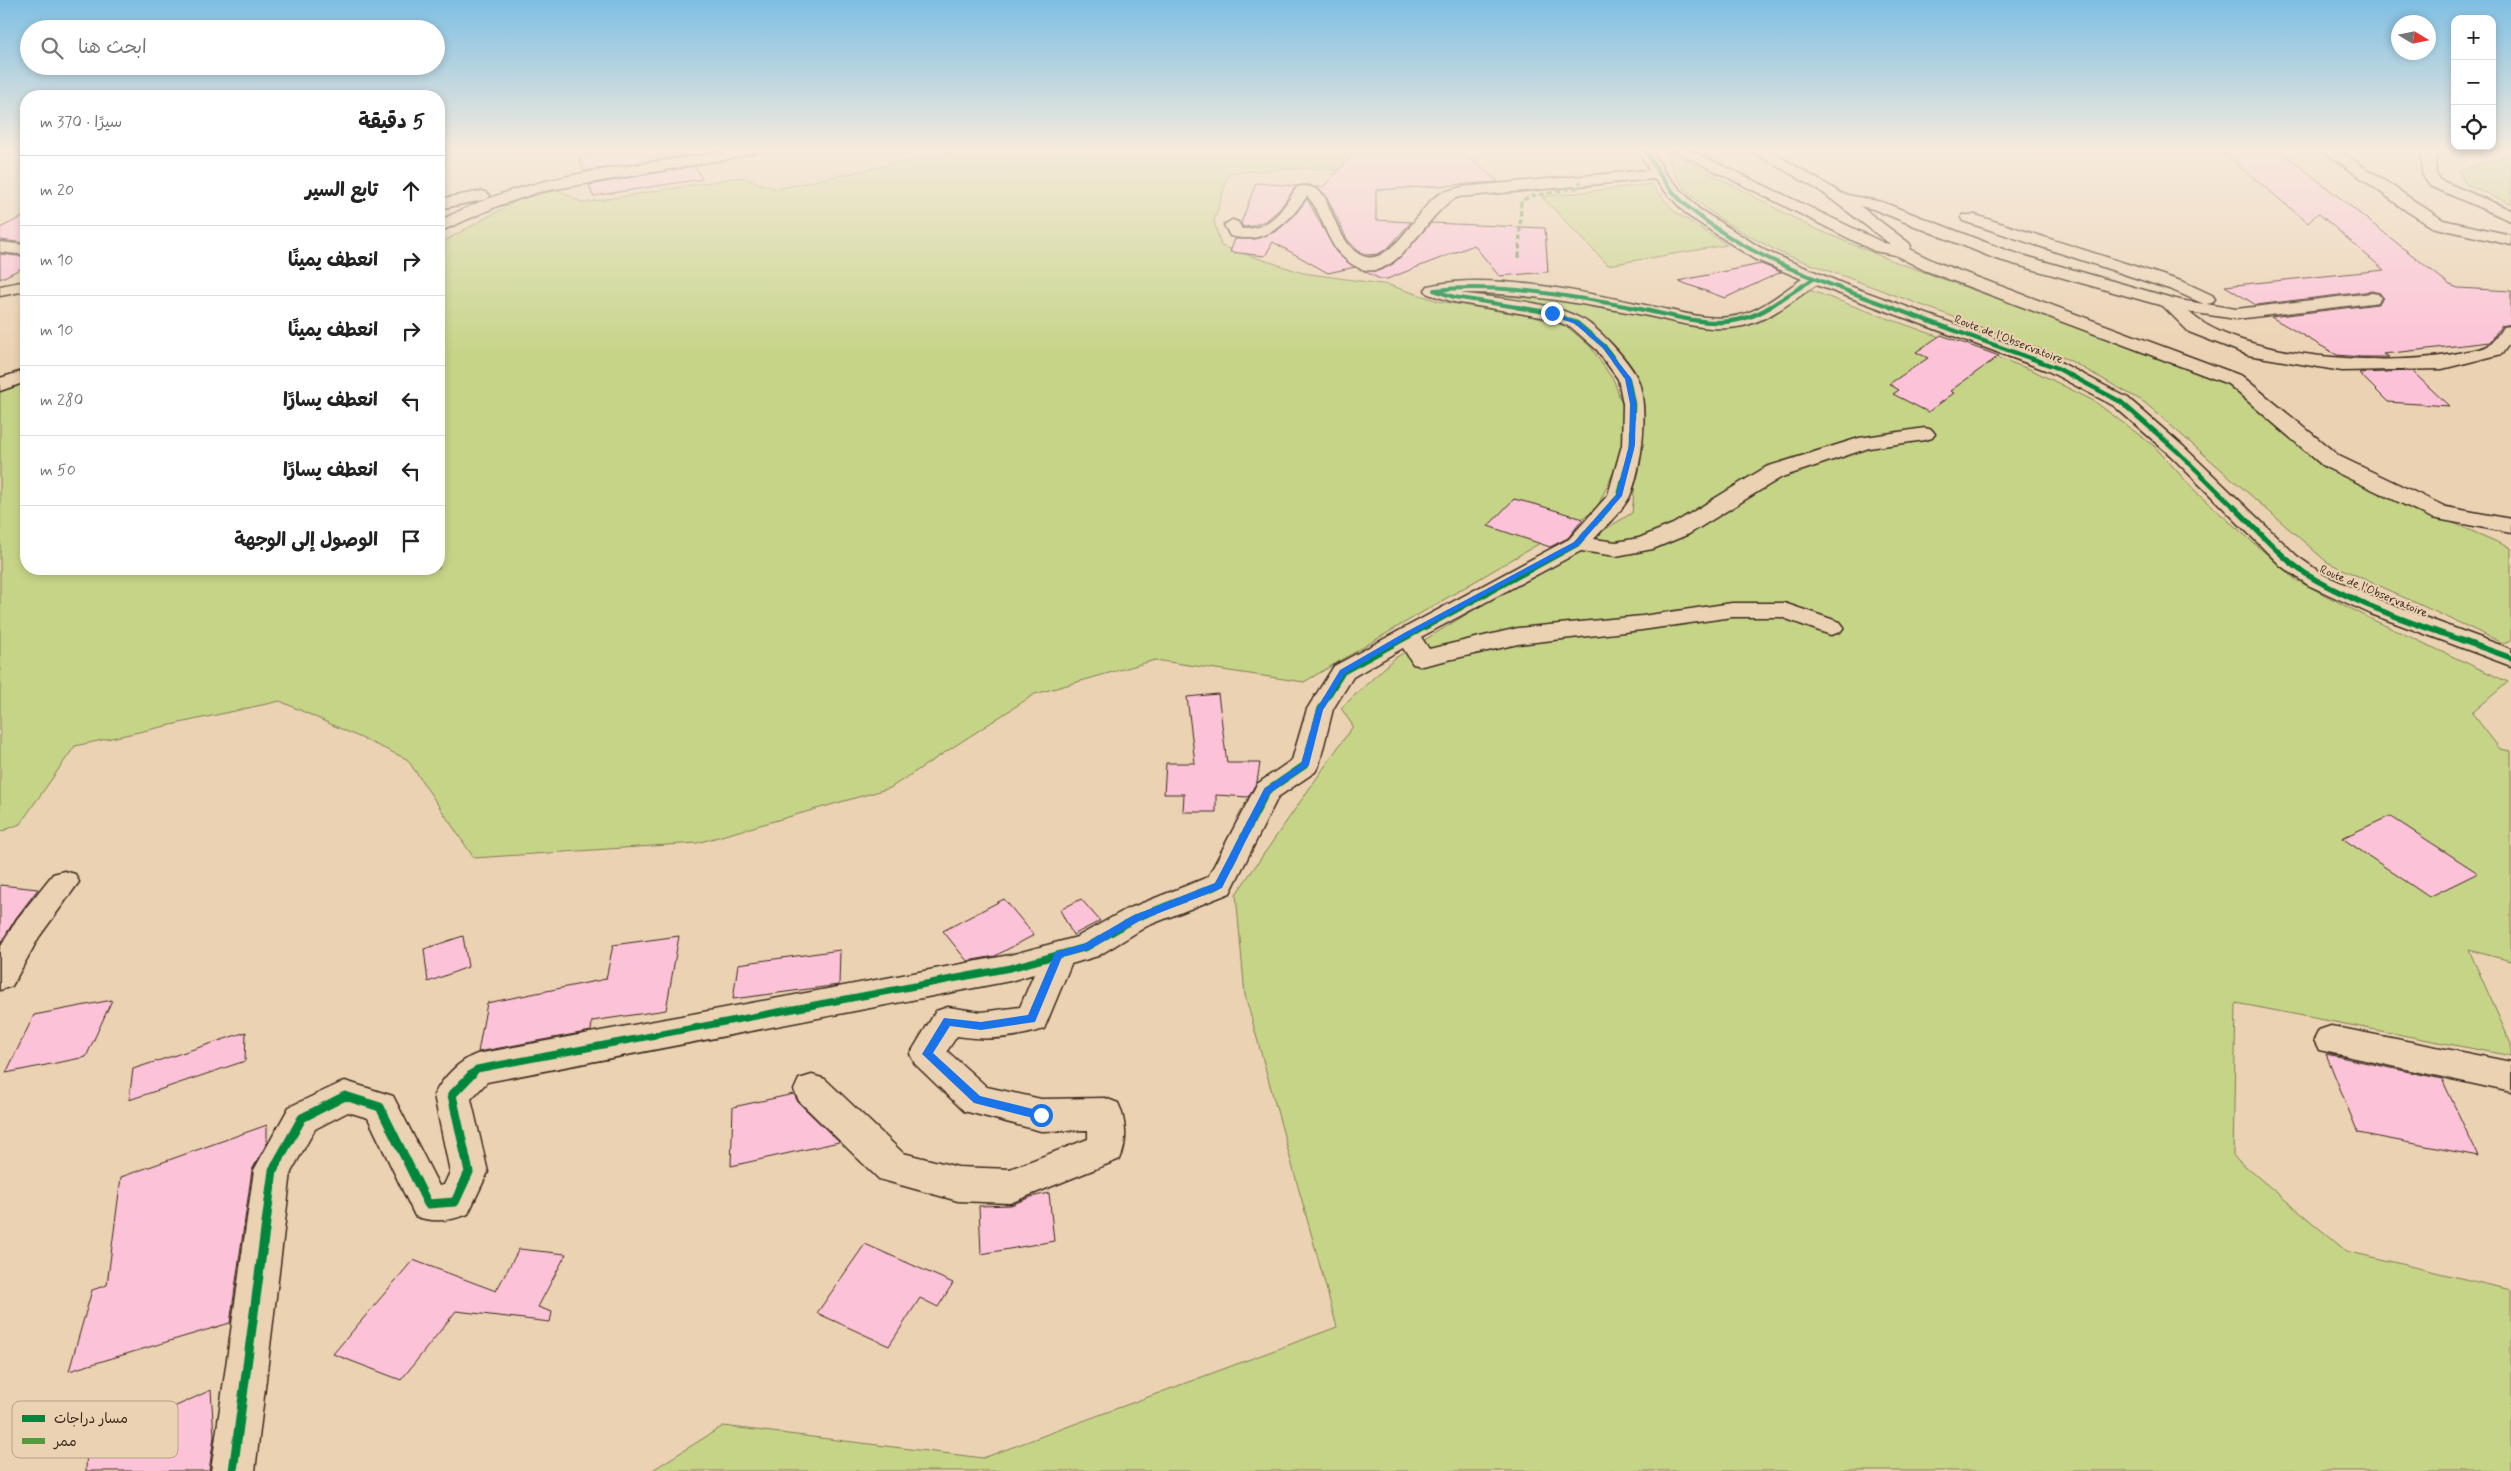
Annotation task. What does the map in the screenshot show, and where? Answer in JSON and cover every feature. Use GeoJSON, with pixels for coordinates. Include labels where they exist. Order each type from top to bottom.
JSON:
{"type":"FeatureCollection","features":[{"type":"Feature","properties":{"kind":"street"},"geometry":{"type":"LineString","coordinates":[[445,224],[459,218]]}},
{"type":"Feature","properties":{"kind":"street"},"geometry":{"type":"LineString","coordinates":[[1232,225],[1236,233],[1249,235],[1274,228],[1282,218]]}},
{"type":"Feature","properties":{"kind":"street"},"geometry":{"type":"LineString","coordinates":[[1329,218],[1351,256],[1370,265],[1386,262],[1424,218]]}},
{"type":"Feature","properties":{"kind":"street","name":"Route de l'Observatoire"},"geometry":{"type":"LineString","coordinates":[[1702,218],[1760,255],[1813,279],[2055,367],[2121,402],[2177,451],[2289,561],[2316,580],[2380,609],[2511,658]]}},
{"type":"Feature","properties":{"kind":"street"},"geometry":{"type":"LineString","coordinates":[[1818,218],[1880,248],[1899,250],[1930,266],[2235,380],[2332,461],[2440,513],[2511,526]]}},
{"type":"Feature","properties":{"kind":"street"},"geometry":{"type":"LineString","coordinates":[[1865,218],[1903,246],[1899,250]]}},
{"type":"Feature","properties":{"kind":"street"},"geometry":{"type":"LineString","coordinates":[[1909,218],[2002,255],[2169,303],[2236,314],[2372,298]]}},
{"type":"Feature","properties":{"kind":"street"},"geometry":{"type":"LineString","coordinates":[[1969,218],[2178,286],[2236,314]]}},
{"type":"Feature","properties":{"kind":"street"},"geometry":{"type":"LineString","coordinates":[[2427,218],[2438,224],[2511,240]]}},
{"type":"Feature","properties":{"kind":"street"},"geometry":{"type":"LineString","coordinates":[[0,247],[20,249]]}},
{"type":"Feature","properties":{"kind":"street"},"geometry":{"type":"LineString","coordinates":[[233,1471],[273,1170],[302,1118],[345,1096],[380,1107],[428,1204],[456,1202],[469,1172],[452,1096],[476,1069],[1010,968],[1087,947],[1136,918],[1219,885],[1267,791],[1305,765],[1320,710],[1343,672],[1407,635],[1576,544],[1619,496],[1632,445],[1633,404],[1628,378],[1604,346],[1577,323],[1552,313],[1454,297],[1434,290],[1456,286],[1541,292],[1643,310],[1698,323],[1742,321],[1813,279]]}},
{"type":"Feature","properties":{"kind":"street"},"geometry":{"type":"LineString","coordinates":[[0,291],[20,287]]}},
{"type":"Feature","properties":{"kind":"street"},"geometry":{"type":"LineString","coordinates":[[2169,303],[2195,328],[2248,349],[2342,365],[2442,363],[2495,350],[2509,331]]}},
{"type":"Feature","properties":{"kind":"street"},"geometry":{"type":"LineString","coordinates":[[0,385],[20,378]]}},
{"type":"Feature","properties":{"kind":"street"},"geometry":{"type":"LineString","coordinates":[[1576,544],[1616,549],[1645,544],[1681,528],[1774,472],[1866,442],[1925,434]]}},
{"type":"Feature","properties":{"kind":"street"},"geometry":{"type":"LineString","coordinates":[[1407,635],[1422,658],[1518,636],[1642,623],[1732,610],[1784,610],[1831,627]]}},
{"type":"Feature","properties":{"kind":"street"},"geometry":{"type":"LineString","coordinates":[[0,977],[28,928],[64,882]]}},
{"type":"Feature","properties":{"kind":"street"},"geometry":{"type":"LineString","coordinates":[[812,1090],[892,1167],[958,1184],[1010,1186],[1107,1148],[1105,1114],[1041,1115],[977,1100],[927,1054],[948,1021],[981,1026],[1032,1019],[1058,954]]}},
{"type":"Feature","properties":{"kind":"street"},"geometry":{"type":"LineString","coordinates":[[2331,1040],[2511,1078]]}},
{"type":"Feature","properties":{"kind":"green space"},"geometry":{"type":"Polygon","coordinates":[[[486,218],[1215,218],[1214,221],[1221,246],[1303,273],[1389,285],[1438,301],[1530,316],[1565,325],[1590,346],[1614,381],[1623,407],[1621,456],[1596,510],[1304,682],[1155,660],[1035,694],[890,788],[697,843],[474,858],[407,759],[280,701],[75,746],[20,824],[0,832],[0,388],[20,380],[20,575],[445,575],[445,241],[486,218]]]}},
{"type":"Feature","properties":{"kind":"green space"},"geometry":{"type":"Polygon","coordinates":[[[1562,218],[1684,218],[1727,245],[1608,265],[1562,218]]]}},
{"type":"Feature","properties":{"kind":"green space"},"geometry":{"type":"Polygon","coordinates":[[[1720,218],[1793,218],[1888,259],[2237,385],[2379,489],[2511,548],[2511,640],[2503,643],[2327,562],[2144,402],[2067,359],[1781,253],[1720,218]]]}},
{"type":"Feature","properties":{"kind":"green space"},"geometry":{"type":"Polygon","coordinates":[[[1806,289],[2032,370],[2094,401],[2154,446],[2199,495],[2296,580],[2371,619],[2508,682],[2472,713],[2500,749],[2511,751],[2511,961],[2469,950],[2511,1044],[2511,1056],[2236,1003],[2233,1156],[2346,1251],[2511,1290],[2511,1471],[651,1471],[723,1426],[983,1458],[1337,1327],[1245,995],[1236,894],[1353,726],[1341,708],[1395,658],[1632,513],[1641,415],[1634,371],[1606,338],[1565,310],[1452,291],[1562,301],[1718,328],[1755,323],[1806,289]]]}},
{"type":"Feature","properties":{"kind":"building"},"geometry":{"type":"Polygon","coordinates":[[[20,218],[20,242],[0,240],[0,228],[20,218]]]}},
{"type":"Feature","properties":{"kind":"building"},"geometry":{"type":"Polygon","coordinates":[[[1243,218],[1270,218],[1252,226],[1243,227],[1241,223],[1243,218]]]}},
{"type":"Feature","properties":{"kind":"building"},"geometry":{"type":"Polygon","coordinates":[[[1292,218],[1317,218],[1336,252],[1355,267],[1328,273],[1273,242],[1265,256],[1230,252],[1235,239],[1256,239],[1277,231],[1292,218]]]}},
{"type":"Feature","properties":{"kind":"building"},"geometry":{"type":"Polygon","coordinates":[[[1337,218],[1376,218],[1376,220],[1411,222],[1388,248],[1378,254],[1367,255],[1357,250],[1347,239],[1337,218]]]}},
{"type":"Feature","properties":{"kind":"building"},"geometry":{"type":"Polygon","coordinates":[[[2302,218],[2313,218],[2308,223],[2302,218]]]}},
{"type":"Feature","properties":{"kind":"building"},"geometry":{"type":"Polygon","coordinates":[[[2323,218],[2365,218],[2450,285],[2458,288],[2511,291],[2511,324],[2501,326],[2490,342],[2383,354],[2389,357],[2337,355],[2271,317],[2378,304],[2383,298],[2380,293],[2372,291],[2256,305],[2225,286],[2384,270],[2323,218]]]}},
{"type":"Feature","properties":{"kind":"building"},"geometry":{"type":"Polygon","coordinates":[[[1431,223],[1545,228],[1548,272],[1499,276],[1474,245],[1387,279],[1380,279],[1364,271],[1378,271],[1393,264],[1431,223]]]}},
{"type":"Feature","properties":{"kind":"building"},"geometry":{"type":"Polygon","coordinates":[[[0,254],[20,256],[20,269],[0,279],[0,254]]]}},
{"type":"Feature","properties":{"kind":"building"},"geometry":{"type":"Polygon","coordinates":[[[1761,264],[1781,272],[1725,298],[1678,281],[1761,264]]]}},
{"type":"Feature","properties":{"kind":"building"},"geometry":{"type":"Polygon","coordinates":[[[1941,335],[1999,356],[1950,391],[1954,393],[1928,412],[1893,394],[1899,390],[1889,384],[1928,358],[1916,352],[1941,335]]]}},
{"type":"Feature","properties":{"kind":"building"},"geometry":{"type":"Polygon","coordinates":[[[2412,371],[2449,406],[2388,402],[2359,373],[2412,371]]]}},
{"type":"Feature","properties":{"kind":"building"},"geometry":{"type":"Polygon","coordinates":[[[1514,499],[1583,519],[1568,538],[1550,547],[1488,526],[1514,499]]]}},
{"type":"Feature","properties":{"kind":"building"},"geometry":{"type":"Polygon","coordinates":[[[1218,694],[1227,763],[1260,763],[1257,782],[1248,797],[1216,795],[1216,812],[1183,812],[1184,794],[1164,794],[1166,763],[1195,763],[1187,697],[1218,694]]]}},
{"type":"Feature","properties":{"kind":"building"},"geometry":{"type":"Polygon","coordinates":[[[2390,816],[2478,873],[2429,897],[2342,838],[2390,816]]]}},
{"type":"Feature","properties":{"kind":"building"},"geometry":{"type":"Polygon","coordinates":[[[0,885],[38,889],[16,918],[0,944],[0,885]]]}},
{"type":"Feature","properties":{"kind":"building"},"geometry":{"type":"Polygon","coordinates":[[[1004,899],[1034,935],[995,956],[967,961],[943,931],[1004,899]]]}},
{"type":"Feature","properties":{"kind":"building"},"geometry":{"type":"Polygon","coordinates":[[[1081,899],[1100,921],[1073,935],[1060,910],[1081,899]]]}},
{"type":"Feature","properties":{"kind":"building"},"geometry":{"type":"Polygon","coordinates":[[[463,936],[468,967],[428,982],[424,949],[463,936]]]}},
{"type":"Feature","properties":{"kind":"building"},"geometry":{"type":"Polygon","coordinates":[[[679,936],[666,1010],[592,1021],[591,1031],[478,1052],[487,1003],[606,979],[613,945],[679,936]]]}},
{"type":"Feature","properties":{"kind":"building"},"geometry":{"type":"Polygon","coordinates":[[[840,950],[839,985],[733,999],[738,964],[840,950]]]}},
{"type":"Feature","properties":{"kind":"building"},"geometry":{"type":"Polygon","coordinates":[[[112,1000],[86,1057],[6,1073],[34,1015],[112,1000]]]}},
{"type":"Feature","properties":{"kind":"building"},"geometry":{"type":"Polygon","coordinates":[[[246,1032],[245,1061],[129,1100],[133,1069],[246,1032]]]}},
{"type":"Feature","properties":{"kind":"building"},"geometry":{"type":"Polygon","coordinates":[[[2326,1054],[2442,1079],[2478,1156],[2358,1133],[2326,1054]]]}},
{"type":"Feature","properties":{"kind":"building"},"geometry":{"type":"Polygon","coordinates":[[[794,1094],[798,1102],[839,1142],[731,1166],[733,1107],[794,1094]]]}},
{"type":"Feature","properties":{"kind":"building"},"geometry":{"type":"Polygon","coordinates":[[[267,1125],[267,1143],[252,1170],[230,1323],[69,1371],[92,1290],[107,1285],[121,1177],[267,1125]]]}},
{"type":"Feature","properties":{"kind":"building"},"geometry":{"type":"Polygon","coordinates":[[[1049,1193],[1054,1241],[981,1254],[979,1206],[1011,1205],[1031,1197],[1049,1193]]]}},
{"type":"Feature","properties":{"kind":"building"},"geometry":{"type":"Polygon","coordinates":[[[865,1244],[953,1283],[938,1307],[920,1298],[889,1346],[817,1313],[865,1244]]]}},
{"type":"Feature","properties":{"kind":"building"},"geometry":{"type":"Polygon","coordinates":[[[519,1249],[566,1254],[538,1307],[552,1312],[550,1322],[456,1311],[401,1380],[333,1354],[413,1260],[496,1291],[519,1249]]]}},
{"type":"Feature","properties":{"kind":"building"},"geometry":{"type":"Polygon","coordinates":[[[211,1390],[214,1436],[209,1471],[86,1471],[87,1458],[178,1458],[178,1405],[211,1390]]]}},
{"type":"Feature","properties":{"kind":"marked path"},"geometry":{"type":"LineString","coordinates":[[1519,258],[1520,218]]}},
{"type":"Feature","properties":{"kind":"cycle path"},"geometry":{"type":"LineString","coordinates":[[1702,218],[1760,255],[1838,288],[2055,367],[2121,402],[2177,451],[2289,561],[2316,580],[2380,609],[2511,658]]}},
{"type":"Feature","properties":{"kind":"cycle path"},"geometry":{"type":"LineString","coordinates":[[233,1471],[273,1170],[302,1118],[345,1096],[380,1107],[428,1204],[455,1202],[469,1172],[452,1095],[477,1069],[1010,968],[1087,947],[1136,918],[1219,885],[1267,791],[1305,765],[1320,709],[1343,672],[1407,635],[1577,544],[1619,496],[1632,445],[1633,404],[1628,379],[1604,346],[1577,323],[1552,313],[1454,297],[1434,290],[1458,287],[1510,289],[1640,309],[1690,320],[1728,322],[1741,321],[1757,314],[1813,279]]}},
{"type":"Feature","properties":{"kind":"route"},"geometry":{"type":"LineString","coordinates":[[1041,1115],[977,1100],[927,1054],[948,1021],[981,1026],[1032,1019],[1058,954],[1087,947],[1136,918],[1219,885],[1267,791],[1305,765],[1320,710],[1343,672],[1407,635],[1576,544],[1619,496],[1632,445],[1633,404],[1628,378],[1604,346],[1577,323],[1552,313]]}}]}
